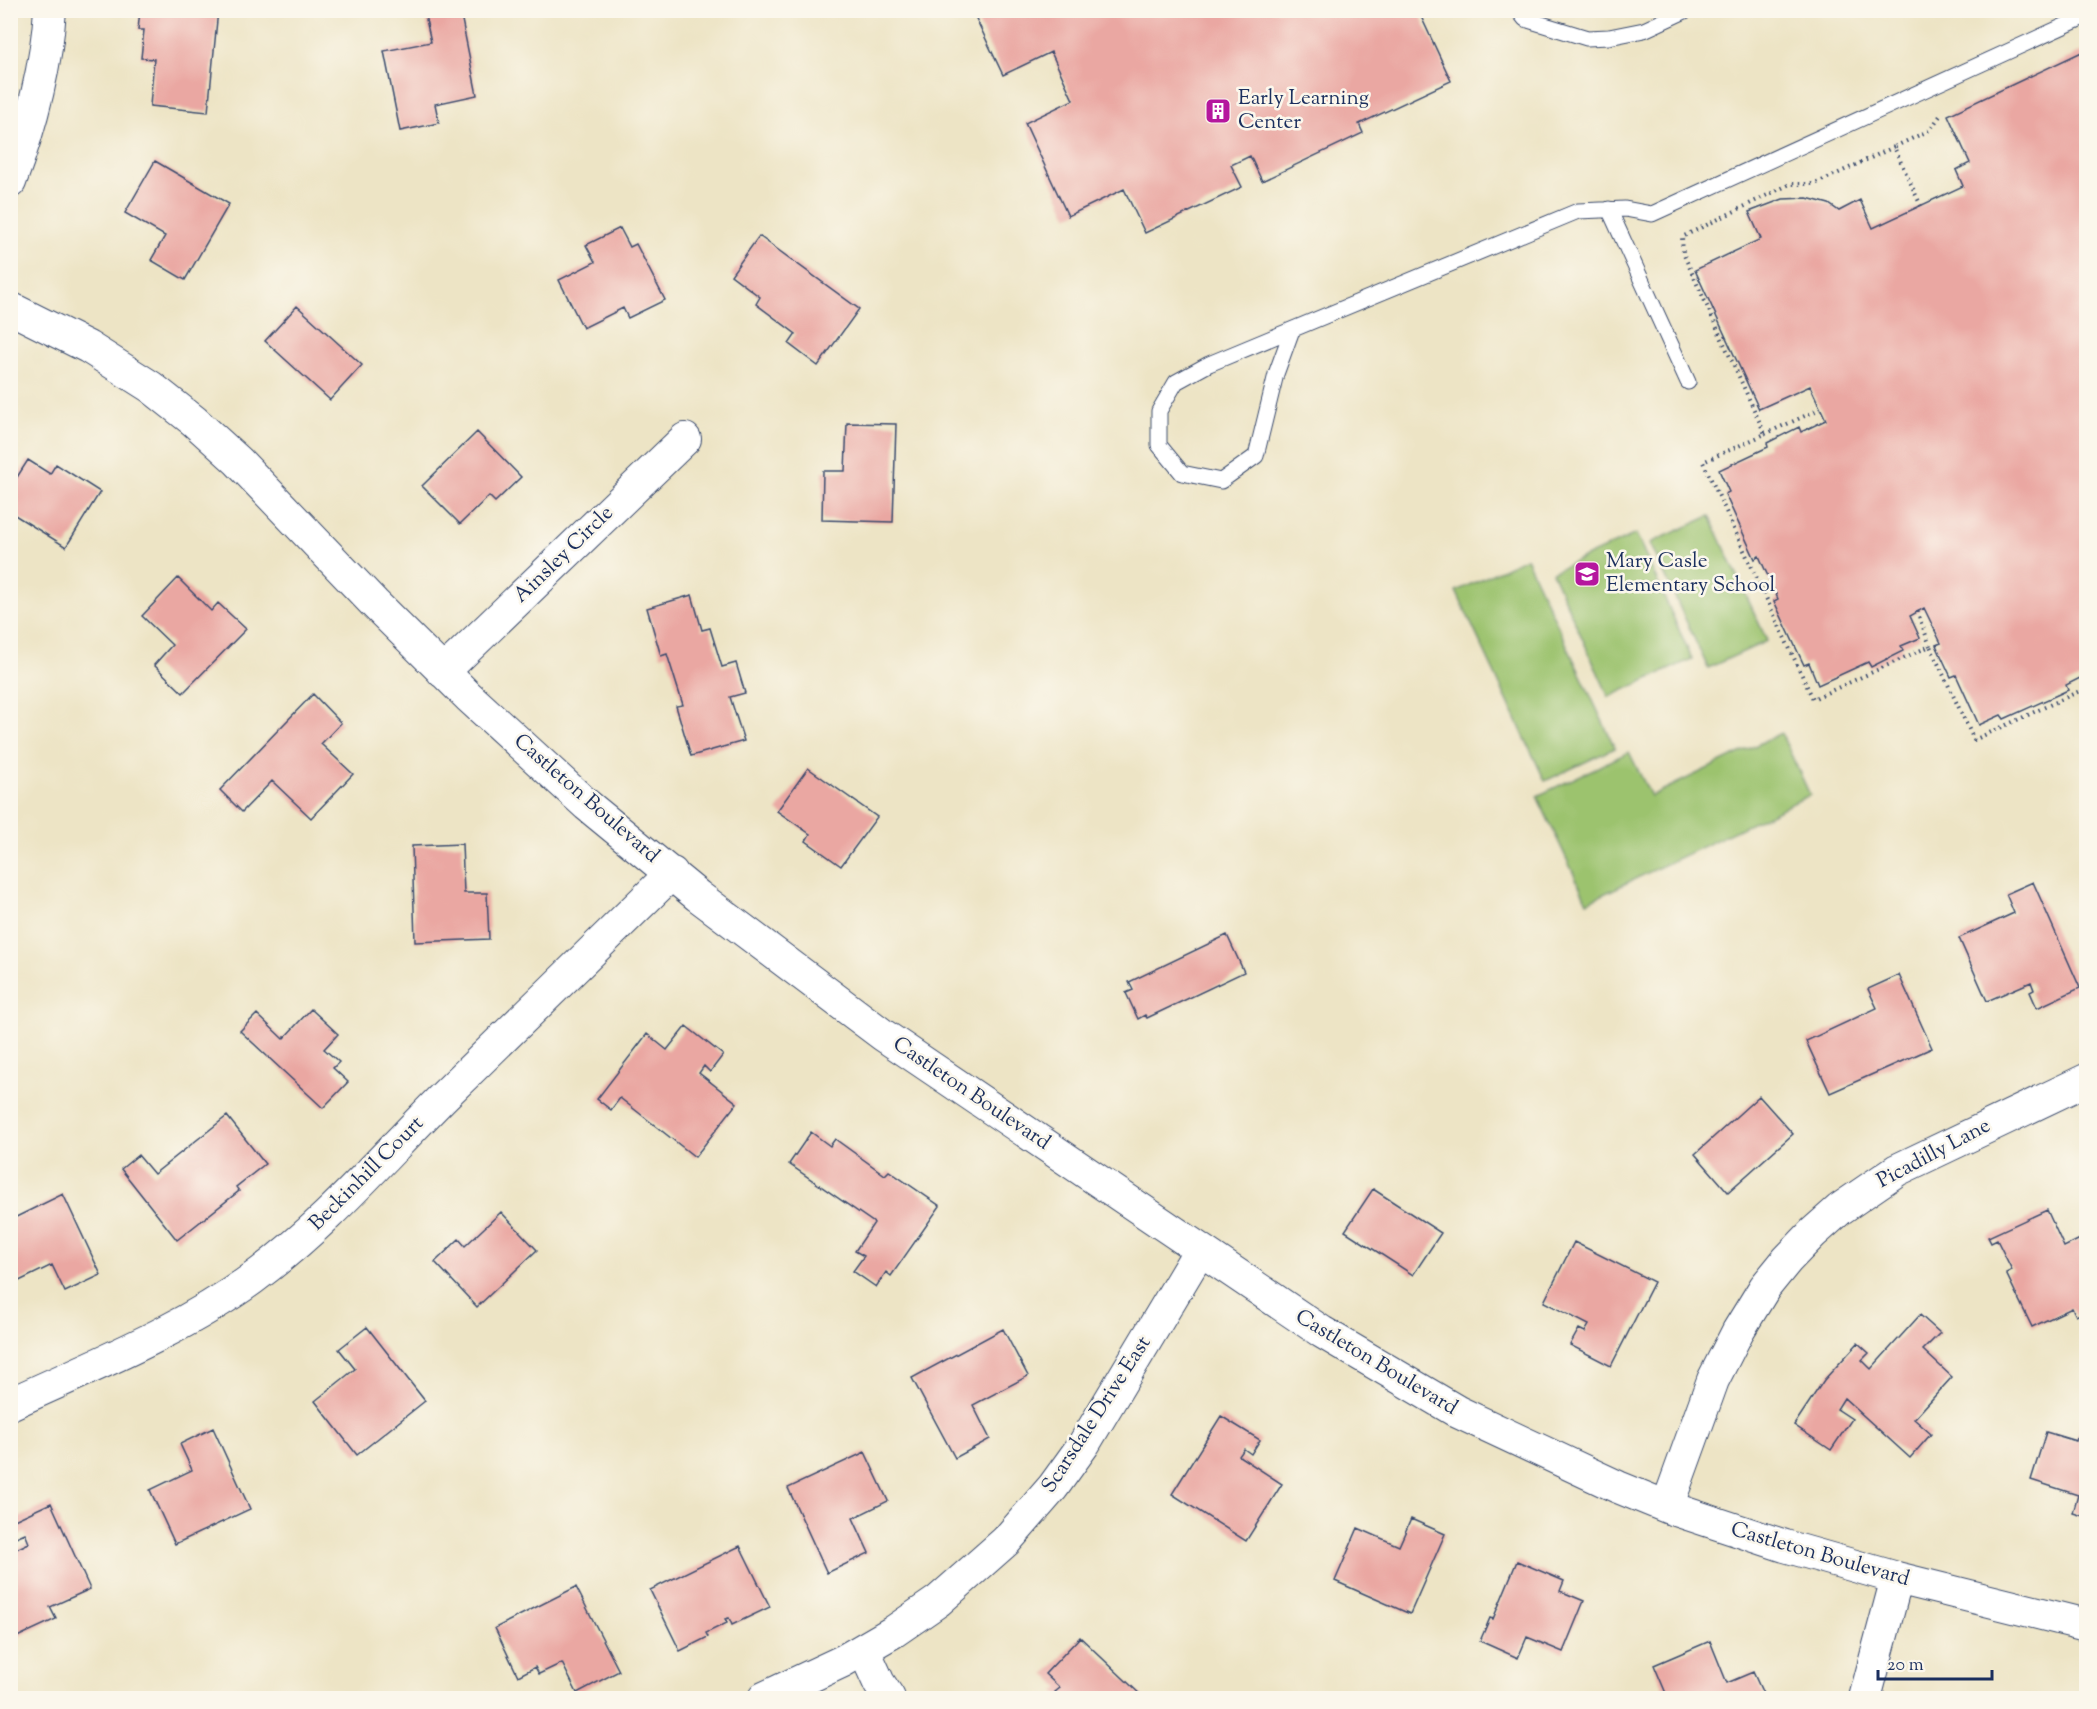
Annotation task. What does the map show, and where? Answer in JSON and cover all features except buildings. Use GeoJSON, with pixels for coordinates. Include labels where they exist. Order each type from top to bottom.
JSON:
{"type":"FeatureCollection","features":[{"type":"Feature","properties":{"kind":"street"},"geometry":{"type":"LineString","coordinates":[[10,182],[30,128],[41,83],[50,10]]}},
{"type":"Feature","properties":{"kind":"street","name":"Castleton Boulevard"},"geometry":{"type":"LineString","coordinates":[[10,308],[88,347],[150,387],[194,421],[238,461],[443,672],[587,805],[726,918],[883,1035],[1322,1332],[1458,1412],[1618,1487],[1667,1507],[1785,1546],[1897,1578],[2086,1625]]}},
{"type":"Feature","properties":{"kind":"street","name":"Ainsley Circle"},"geometry":{"type":"LineString","coordinates":[[443,672],[685,439]]}},
{"type":"Feature","properties":{"kind":"street","name":"Beckinhill Court"},"geometry":{"type":"LineString","coordinates":[[10,1404],[175,1327],[241,1286],[281,1257],[348,1197],[444,1097],[672,873]]}},
{"type":"Feature","properties":{"kind":"street","name":"Picadilly Lane"},"geometry":{"type":"LineString","coordinates":[[1667,1507],[1713,1380],[1738,1331],[1765,1287],[1813,1233],[1840,1209],[1897,1170],[2086,1080]]}},
{"type":"Feature","properties":{"kind":"street","name":"Scarsdale Drive East"},"geometry":{"type":"LineString","coordinates":[[764,1698],[864,1650],[924,1611],[1006,1542],[1053,1487],[1084,1444],[1200,1250]]}},
{"type":"Feature","properties":{"kind":"street"},"geometry":{"type":"LineString","coordinates":[[1866,1698],[1897,1578]]}},
{"type":"Feature","properties":{"kind":"street"},"geometry":{"type":"LineString","coordinates":[[864,1650],[879,1683],[889,1698]]}},
{"type":"Feature","properties":{"kind":"lane"},"geometry":{"type":"LineString","coordinates":[[1518,10],[1525,19],[1587,38],[1609,37],[1644,30],[1687,10]]}},
{"type":"Feature","properties":{"kind":"lane"},"geometry":{"type":"LineString","coordinates":[[1292,330],[1276,374],[1256,456],[1221,481],[1182,473],[1160,445],[1159,411],[1176,382],[1209,364],[1578,211],[1625,209],[1652,214],[2086,16]]}},
{"type":"Feature","properties":{"kind":"lane"},"geometry":{"type":"LineString","coordinates":[[1610,209],[1688,382]]}},
{"type":"Feature","properties":{"kind":"path"},"geometry":{"type":"LineString","coordinates":[[1765,434],[1683,254],[1682,237],[1790,184],[1815,184],[1930,130],[1941,114],[1951,109]]}},
{"type":"Feature","properties":{"kind":"path"},"geometry":{"type":"LineString","coordinates":[[1894,147],[1921,206]]}},
{"type":"Feature","properties":{"kind":"path"},"geometry":{"type":"LineString","coordinates":[[1820,409],[1703,462],[1814,699],[1930,646]]}},
{"type":"Feature","properties":{"kind":"path"},"geometry":{"type":"LineString","coordinates":[[1917,611],[1930,646],[1974,740],[2086,688]]}},
{"type":"Feature","properties":{"kind":"green space"},"geometry":{"type":"Polygon","coordinates":[[[1710,516],[1767,641],[1708,668],[1650,543],[1710,516]]]}},
{"type":"Feature","properties":{"kind":"green space"},"geometry":{"type":"Polygon","coordinates":[[[1636,534],[1692,659],[1609,697],[1552,572],[1636,534]]]}},
{"type":"Feature","properties":{"kind":"green space"},"geometry":{"type":"Polygon","coordinates":[[[1526,558],[1615,748],[1545,781],[1456,591],[1526,558]]]}},
{"type":"Feature","properties":{"kind":"green space"},"geometry":{"type":"Polygon","coordinates":[[[1781,733],[1810,795],[1587,902],[1537,796],[1629,752],[1651,796],[1781,733]]]}},
{"type":"Feature","properties":{"kind":"place","name":"Early Learning Center"},"geometry":{"type":"Point","coordinates":[1218,111]}},
{"type":"Feature","properties":{"kind":"place","name":"Mary Casle Elementary School"},"geometry":{"type":"Point","coordinates":[1587,574]}}]}
